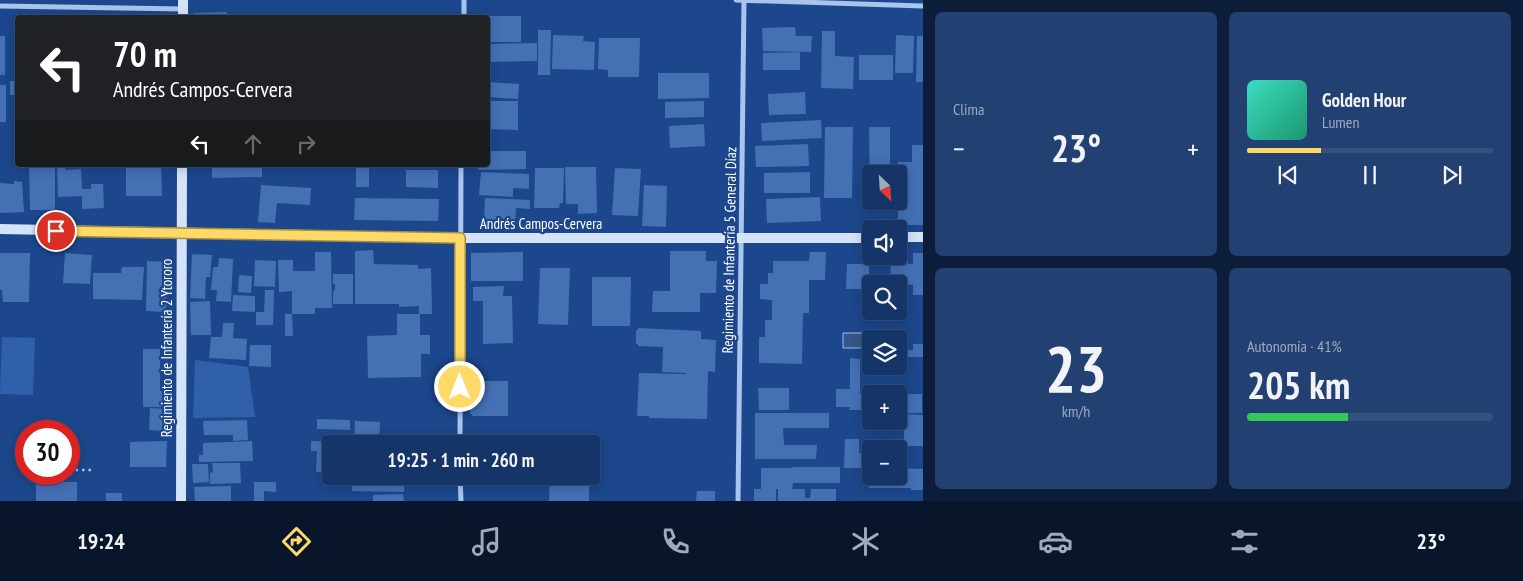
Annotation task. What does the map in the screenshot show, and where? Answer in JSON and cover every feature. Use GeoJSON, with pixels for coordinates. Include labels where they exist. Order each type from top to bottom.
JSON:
{"type":"FeatureCollection","features":[{"type":"Feature","properties":{"kind":"street"},"geometry":{"type":"LineString","coordinates":[[464,0],[464,15]]}},
{"type":"Feature","properties":{"kind":"street"},"geometry":{"type":"LineString","coordinates":[[736,0],[923,6]]}},
{"type":"Feature","properties":{"kind":"street","name":"Regimiento de Infantería 5 General Díaz"},"geometry":{"type":"LineString","coordinates":[[738,501],[744,0]]}},
{"type":"Feature","properties":{"kind":"street"},"geometry":{"type":"LineString","coordinates":[[0,6],[183,9]]}},
{"type":"Feature","properties":{"kind":"street","name":"Regimiento de Infantería 2 Ytororo"},"geometry":{"type":"LineString","coordinates":[[181,501],[182,167]]}},
{"type":"Feature","properties":{"kind":"street"},"geometry":{"type":"LineString","coordinates":[[460,435],[461,167]]}},
{"type":"Feature","properties":{"kind":"street","name":"Andrés Campos-Cervera"},"geometry":{"type":"LineString","coordinates":[[0,229],[460,238],[862,238]]}},
{"type":"Feature","properties":{"kind":"street"},"geometry":{"type":"LineString","coordinates":[[907,237],[923,237]]}},
{"type":"Feature","properties":{"kind":"street"},"geometry":{"type":"LineString","coordinates":[[460,485],[460,501]]}},
{"type":"Feature","properties":{"kind":"path"},"geometry":{"type":"LineString","coordinates":[[80,470],[90,470]]}},
{"type":"Feature","properties":{"kind":"shaded area"},"geometry":{"type":"Polygon","coordinates":[[[843,333],[862,333],[862,348],[843,348],[843,333]]]}},
{"type":"Feature","properties":{"kind":"shaded area"},"geometry":{"type":"Polygon","coordinates":[[[2,337],[35,338],[33,395],[0,394],[2,337]]]}},
{"type":"Feature","properties":{"kind":"shaded area"},"geometry":{"type":"Polygon","coordinates":[[[195,360],[248,367],[255,417],[193,418],[195,360]]]}},
{"type":"Feature","properties":{"kind":"building"},"geometry":{"type":"Polygon","coordinates":[[[227,12],[227,15],[193,15],[193,13],[227,12]]]}},
{"type":"Feature","properties":{"kind":"building"},"geometry":{"type":"Polygon","coordinates":[[[490,16],[521,16],[521,42],[490,42],[490,16]]]}},
{"type":"Feature","properties":{"kind":"building"},"geometry":{"type":"Polygon","coordinates":[[[795,27],[796,36],[812,36],[811,52],[763,51],[762,28],[795,27]]]}},
{"type":"Feature","properties":{"kind":"building"},"geometry":{"type":"Polygon","coordinates":[[[538,30],[551,30],[550,75],[538,75],[538,30]]]}},
{"type":"Feature","properties":{"kind":"building"},"geometry":{"type":"Polygon","coordinates":[[[822,31],[835,31],[835,56],[854,57],[853,89],[821,88],[822,31]]]}},
{"type":"Feature","properties":{"kind":"building"},"geometry":{"type":"Polygon","coordinates":[[[553,35],[584,36],[583,41],[595,42],[594,70],[552,69],[553,35]]]}},
{"type":"Feature","properties":{"kind":"building"},"geometry":{"type":"Polygon","coordinates":[[[896,35],[914,36],[913,73],[895,73],[896,35]]]}},
{"type":"Feature","properties":{"kind":"building"},"geometry":{"type":"Polygon","coordinates":[[[0,36],[5,36],[5,75],[0,75],[0,36]]]}},
{"type":"Feature","properties":{"kind":"building"},"geometry":{"type":"Polygon","coordinates":[[[917,36],[923,36],[923,82],[916,82],[917,36]]]}},
{"type":"Feature","properties":{"kind":"building"},"geometry":{"type":"Polygon","coordinates":[[[599,38],[640,38],[639,77],[608,77],[608,70],[598,69],[599,38]]]}},
{"type":"Feature","properties":{"kind":"building"},"geometry":{"type":"Polygon","coordinates":[[[537,43],[537,61],[490,62],[490,44],[537,43]]]}},
{"type":"Feature","properties":{"kind":"building"},"geometry":{"type":"Polygon","coordinates":[[[800,52],[800,70],[763,70],[763,53],[800,52]]]}},
{"type":"Feature","properties":{"kind":"building"},"geometry":{"type":"Polygon","coordinates":[[[859,55],[893,55],[893,80],[859,80],[859,55]]]}},
{"type":"Feature","properties":{"kind":"building"},"geometry":{"type":"Polygon","coordinates":[[[658,73],[709,73],[709,98],[658,99],[658,73]]]}},
{"type":"Feature","properties":{"kind":"building"},"geometry":{"type":"Polygon","coordinates":[[[10,81],[15,81],[15,95],[10,95],[10,81]]]}},
{"type":"Feature","properties":{"kind":"building"},"geometry":{"type":"Polygon","coordinates":[[[490,82],[519,84],[518,99],[490,97],[490,82]]]}},
{"type":"Feature","properties":{"kind":"building"},"geometry":{"type":"Polygon","coordinates":[[[0,85],[6,85],[6,122],[0,122],[0,85]]]}},
{"type":"Feature","properties":{"kind":"building"},"geometry":{"type":"Polygon","coordinates":[[[805,92],[806,114],[769,115],[768,94],[805,92]]]}},
{"type":"Feature","properties":{"kind":"building"},"geometry":{"type":"Polygon","coordinates":[[[490,101],[518,101],[518,130],[490,129],[490,101]]]}},
{"type":"Feature","properties":{"kind":"building"},"geometry":{"type":"Polygon","coordinates":[[[704,101],[704,117],[665,118],[665,102],[704,101]]]}},
{"type":"Feature","properties":{"kind":"building"},"geometry":{"type":"Polygon","coordinates":[[[821,120],[822,138],[762,141],[761,123],[821,120]]]}},
{"type":"Feature","properties":{"kind":"building"},"geometry":{"type":"Polygon","coordinates":[[[704,124],[705,146],[670,148],[669,126],[704,124]]]}},
{"type":"Feature","properties":{"kind":"building"},"geometry":{"type":"Polygon","coordinates":[[[825,127],[853,127],[852,198],[824,198],[825,127]]]}},
{"type":"Feature","properties":{"kind":"building"},"geometry":{"type":"Polygon","coordinates":[[[869,127],[890,127],[890,165],[870,165],[869,127]]]}},
{"type":"Feature","properties":{"kind":"building"},"geometry":{"type":"Polygon","coordinates":[[[808,144],[809,166],[756,167],[755,146],[808,144]]]}},
{"type":"Feature","properties":{"kind":"building"},"geometry":{"type":"Polygon","coordinates":[[[912,145],[923,145],[923,225],[907,225],[907,220],[898,220],[898,210],[908,210],[908,165],[898,165],[898,162],[912,162],[912,145]]]}},
{"type":"Feature","properties":{"kind":"building"},"geometry":{"type":"Polygon","coordinates":[[[490,151],[526,151],[526,169],[478,170],[478,167],[490,167],[490,151]]]}},
{"type":"Feature","properties":{"kind":"building"},"geometry":{"type":"Polygon","coordinates":[[[29,167],[55,167],[55,210],[30,210],[29,167]]]}},
{"type":"Feature","properties":{"kind":"building"},"geometry":{"type":"Polygon","coordinates":[[[57,167],[65,167],[65,170],[81,169],[82,189],[91,189],[91,184],[103,184],[104,208],[82,209],[82,196],[58,197],[57,167]]]}},
{"type":"Feature","properties":{"kind":"building"},"geometry":{"type":"Polygon","coordinates":[[[126,167],[161,167],[162,196],[126,196],[126,167]]]}},
{"type":"Feature","properties":{"kind":"building"},"geometry":{"type":"Polygon","coordinates":[[[212,167],[262,167],[262,177],[212,178],[212,167]]]}},
{"type":"Feature","properties":{"kind":"building"},"geometry":{"type":"Polygon","coordinates":[[[356,167],[369,167],[369,187],[356,187],[356,167]]]}},
{"type":"Feature","properties":{"kind":"building"},"geometry":{"type":"Polygon","coordinates":[[[565,167],[596,167],[597,213],[578,214],[578,204],[566,204],[565,167]]]}},
{"type":"Feature","properties":{"kind":"building"},"geometry":{"type":"Polygon","coordinates":[[[535,168],[564,168],[563,203],[560,203],[559,208],[534,208],[535,168]]]}},
{"type":"Feature","properties":{"kind":"building"},"geometry":{"type":"Polygon","coordinates":[[[615,168],[641,169],[638,216],[612,215],[615,168]]]}},
{"type":"Feature","properties":{"kind":"building"},"geometry":{"type":"Polygon","coordinates":[[[406,170],[438,170],[438,188],[406,187],[406,170]]]}},
{"type":"Feature","properties":{"kind":"building"},"geometry":{"type":"Polygon","coordinates":[[[481,172],[529,174],[529,189],[513,188],[513,197],[479,195],[481,172]]]}},
{"type":"Feature","properties":{"kind":"building"},"geometry":{"type":"Polygon","coordinates":[[[810,172],[810,193],[764,193],[764,173],[810,172]]]}},
{"type":"Feature","properties":{"kind":"building"},"geometry":{"type":"Polygon","coordinates":[[[14,181],[22,182],[24,212],[0,213],[0,183],[14,184],[14,181]]]}},
{"type":"Feature","properties":{"kind":"building"},"geometry":{"type":"Polygon","coordinates":[[[261,185],[311,188],[310,205],[277,203],[275,223],[258,222],[261,185]]]}},
{"type":"Feature","properties":{"kind":"building"},"geometry":{"type":"Polygon","coordinates":[[[644,185],[667,186],[666,227],[642,226],[644,185]]]}},
{"type":"Feature","properties":{"kind":"building"},"geometry":{"type":"Polygon","coordinates":[[[820,197],[821,221],[767,223],[766,199],[820,197]]]}},
{"type":"Feature","properties":{"kind":"building"},"geometry":{"type":"Polygon","coordinates":[[[355,198],[439,199],[438,221],[354,220],[355,198]]]}},
{"type":"Feature","properties":{"kind":"building"},"geometry":{"type":"Polygon","coordinates":[[[485,198],[530,200],[530,209],[516,208],[515,222],[484,221],[485,198]]]}},
{"type":"Feature","properties":{"kind":"building"},"geometry":{"type":"Polygon","coordinates":[[[373,250],[374,264],[418,265],[418,269],[431,268],[432,314],[420,314],[420,335],[430,335],[430,354],[421,354],[421,377],[368,378],[367,336],[397,335],[397,314],[419,314],[419,306],[399,307],[399,304],[355,304],[355,251],[373,250]]]}},
{"type":"Feature","properties":{"kind":"building"},"geometry":{"type":"Polygon","coordinates":[[[670,251],[706,251],[706,261],[717,261],[716,293],[700,293],[700,312],[652,312],[653,291],[670,291],[670,251]]]}},
{"type":"Feature","properties":{"kind":"building"},"geometry":{"type":"Polygon","coordinates":[[[315,252],[331,252],[332,308],[315,308],[315,314],[292,314],[292,291],[279,292],[278,260],[293,260],[293,271],[315,271],[315,252]]]}},
{"type":"Feature","properties":{"kind":"building"},"geometry":{"type":"Polygon","coordinates":[[[523,252],[523,281],[471,281],[471,253],[523,252]]]}},
{"type":"Feature","properties":{"kind":"building"},"geometry":{"type":"Polygon","coordinates":[[[810,252],[826,252],[825,280],[809,280],[809,313],[803,313],[802,364],[759,363],[759,337],[765,337],[765,320],[772,320],[772,300],[760,299],[760,284],[768,284],[768,273],[773,273],[773,261],[809,261],[810,252]]]}},
{"type":"Feature","properties":{"kind":"building"},"geometry":{"type":"Polygon","coordinates":[[[0,253],[30,253],[29,302],[3,302],[2,290],[0,290],[0,253]]]}},
{"type":"Feature","properties":{"kind":"building"},"geometry":{"type":"Polygon","coordinates":[[[65,253],[92,255],[90,284],[63,283],[65,253]]]}},
{"type":"Feature","properties":{"kind":"building"},"geometry":{"type":"Polygon","coordinates":[[[913,253],[923,253],[923,295],[913,295],[913,285],[907,285],[907,275],[890,275],[891,265],[907,265],[907,257],[908,264],[913,264],[913,253]]]}},
{"type":"Feature","properties":{"kind":"building"},"geometry":{"type":"Polygon","coordinates":[[[192,254],[212,255],[210,277],[206,277],[205,299],[190,298],[192,254]]]}},
{"type":"Feature","properties":{"kind":"building"},"geometry":{"type":"Polygon","coordinates":[[[219,258],[233,259],[231,302],[216,301],[217,290],[211,290],[213,267],[218,267],[219,258]]]}},
{"type":"Feature","properties":{"kind":"building"},"geometry":{"type":"Polygon","coordinates":[[[255,260],[276,261],[275,287],[254,286],[255,260]]]}},
{"type":"Feature","properties":{"kind":"building"},"geometry":{"type":"Polygon","coordinates":[[[147,261],[167,262],[166,312],[146,311],[147,261]]]}},
{"type":"Feature","properties":{"kind":"building"},"geometry":{"type":"Polygon","coordinates":[[[847,264],[869,265],[869,275],[862,275],[862,289],[846,289],[847,264]]]}},
{"type":"Feature","properties":{"kind":"building"},"geometry":{"type":"Polygon","coordinates":[[[122,267],[144,267],[142,300],[93,299],[93,273],[121,273],[122,267]]]}},
{"type":"Feature","properties":{"kind":"building"},"geometry":{"type":"Polygon","coordinates":[[[540,268],[570,268],[568,325],[538,324],[540,268]]]}},
{"type":"Feature","properties":{"kind":"building"},"geometry":{"type":"Polygon","coordinates":[[[333,274],[353,274],[353,304],[333,304],[335,284],[333,284],[333,274]]]}},
{"type":"Feature","properties":{"kind":"building"},"geometry":{"type":"Polygon","coordinates":[[[239,275],[252,276],[251,293],[238,292],[239,275]]]}},
{"type":"Feature","properties":{"kind":"building"},"geometry":{"type":"Polygon","coordinates":[[[592,277],[631,277],[630,326],[592,326],[592,277]]]}},
{"type":"Feature","properties":{"kind":"building"},"geometry":{"type":"Polygon","coordinates":[[[504,286],[503,296],[512,296],[513,343],[483,344],[483,301],[473,301],[473,287],[504,286]]]}},
{"type":"Feature","properties":{"kind":"building"},"geometry":{"type":"Polygon","coordinates":[[[265,290],[274,290],[273,325],[256,325],[256,312],[264,312],[265,290]]]}},
{"type":"Feature","properties":{"kind":"building"},"geometry":{"type":"Polygon","coordinates":[[[233,295],[255,296],[255,312],[232,311],[233,295]]]}},
{"type":"Feature","properties":{"kind":"building"},"geometry":{"type":"Polygon","coordinates":[[[210,301],[211,335],[191,335],[190,302],[210,301]]]}},
{"type":"Feature","properties":{"kind":"building"},"geometry":{"type":"Polygon","coordinates":[[[285,314],[292,314],[293,336],[285,336],[285,314]]]}},
{"type":"Feature","properties":{"kind":"building"},"geometry":{"type":"Polygon","coordinates":[[[223,323],[234,323],[233,338],[247,339],[246,360],[209,358],[211,337],[222,337],[223,323]]]}},
{"type":"Feature","properties":{"kind":"building"},"geometry":{"type":"Polygon","coordinates":[[[638,328],[701,331],[701,339],[716,340],[715,372],[708,371],[707,419],[637,416],[639,373],[686,374],[662,372],[663,347],[638,346],[636,344],[636,330],[638,328]]]}},
{"type":"Feature","properties":{"kind":"building"},"geometry":{"type":"Polygon","coordinates":[[[913,344],[923,344],[923,357],[907,357],[907,350],[913,350],[913,344]]]}},
{"type":"Feature","properties":{"kind":"building"},"geometry":{"type":"Polygon","coordinates":[[[250,345],[271,345],[271,367],[249,366],[250,345]]]}},
{"type":"Feature","properties":{"kind":"building"},"geometry":{"type":"Polygon","coordinates":[[[143,349],[160,349],[160,391],[163,391],[164,407],[143,407],[143,349]]]}},
{"type":"Feature","properties":{"kind":"building"},"geometry":{"type":"Polygon","coordinates":[[[850,358],[860,359],[862,410],[849,410],[850,407],[836,407],[836,389],[850,389],[850,358]]]}},
{"type":"Feature","properties":{"kind":"building"},"geometry":{"type":"Polygon","coordinates":[[[470,381],[508,381],[508,416],[472,416],[470,414],[470,381]]]}},
{"type":"Feature","properties":{"kind":"building"},"geometry":{"type":"Polygon","coordinates":[[[758,388],[789,388],[789,410],[759,410],[758,388]]]}},
{"type":"Feature","properties":{"kind":"building"},"geometry":{"type":"Polygon","coordinates":[[[907,394],[922,394],[922,413],[907,413],[907,394]]]}},
{"type":"Feature","properties":{"kind":"building"},"geometry":{"type":"Polygon","coordinates":[[[150,408],[165,409],[164,431],[149,430],[150,408]]]}},
{"type":"Feature","properties":{"kind":"building"},"geometry":{"type":"Polygon","coordinates":[[[755,413],[829,413],[829,428],[783,428],[784,445],[817,445],[816,459],[755,459],[755,413]]]}},
{"type":"Feature","properties":{"kind":"building"},"geometry":{"type":"Polygon","coordinates":[[[907,414],[923,415],[923,446],[907,446],[907,440],[904,440],[904,430],[907,430],[907,414]]]}},
{"type":"Feature","properties":{"kind":"building"},"geometry":{"type":"Polygon","coordinates":[[[317,419],[350,420],[350,430],[317,429],[317,419]]]}},
{"type":"Feature","properties":{"kind":"building"},"geometry":{"type":"Polygon","coordinates":[[[247,420],[248,440],[233,441],[233,435],[204,435],[203,421],[247,420]]]}},
{"type":"Feature","properties":{"kind":"building"},"geometry":{"type":"Polygon","coordinates":[[[355,421],[380,422],[379,435],[354,435],[355,421]]]}},
{"type":"Feature","properties":{"kind":"building"},"geometry":{"type":"Polygon","coordinates":[[[845,439],[859,439],[859,453],[862,453],[862,468],[844,468],[845,439]]]}},
{"type":"Feature","properties":{"kind":"building"},"geometry":{"type":"Polygon","coordinates":[[[167,441],[166,467],[130,467],[130,442],[167,441]]]}},
{"type":"Feature","properties":{"kind":"building"},"geometry":{"type":"Polygon","coordinates":[[[252,441],[253,461],[199,462],[199,455],[203,455],[203,443],[252,441]]]}},
{"type":"Feature","properties":{"kind":"building"},"geometry":{"type":"Polygon","coordinates":[[[311,441],[322,441],[322,472],[316,472],[317,451],[311,451],[311,441]]]}},
{"type":"Feature","properties":{"kind":"building"},"geometry":{"type":"Polygon","coordinates":[[[212,463],[240,463],[241,483],[210,484],[210,473],[213,472],[212,463]]]}},
{"type":"Feature","properties":{"kind":"building"},"geometry":{"type":"Polygon","coordinates":[[[192,464],[208,464],[209,482],[193,483],[192,464]]]}},
{"type":"Feature","properties":{"kind":"building"},"geometry":{"type":"Polygon","coordinates":[[[840,467],[840,483],[793,483],[792,489],[805,489],[805,498],[810,498],[811,489],[836,489],[836,501],[778,501],[778,489],[776,489],[776,501],[754,501],[754,489],[761,489],[761,468],[840,467]]]}},
{"type":"Feature","properties":{"kind":"building"},"geometry":{"type":"Polygon","coordinates":[[[907,468],[923,469],[923,490],[911,490],[911,488],[869,488],[869,485],[907,485],[907,468]]]}},
{"type":"Feature","properties":{"kind":"building"},"geometry":{"type":"Polygon","coordinates":[[[254,482],[276,482],[276,492],[264,491],[264,501],[254,501],[254,482]]]}},
{"type":"Feature","properties":{"kind":"building"},"geometry":{"type":"Polygon","coordinates":[[[36,485],[77,485],[77,501],[36,501],[36,485]]]}},
{"type":"Feature","properties":{"kind":"building"},"geometry":{"type":"Polygon","coordinates":[[[352,485],[404,485],[404,492],[352,491],[352,485]]]}},
{"type":"Feature","properties":{"kind":"building"},"geometry":{"type":"Polygon","coordinates":[[[550,485],[589,485],[589,501],[549,501],[550,485]]]}},
{"type":"Feature","properties":{"kind":"building"},"geometry":{"type":"Polygon","coordinates":[[[231,486],[231,501],[195,501],[194,487],[231,486]]]}},
{"type":"Feature","properties":{"kind":"building"},"geometry":{"type":"Polygon","coordinates":[[[697,491],[715,491],[715,501],[696,501],[697,491]]]}},
{"type":"Feature","properties":{"kind":"building"},"geometry":{"type":"Polygon","coordinates":[[[106,493],[122,493],[122,501],[106,501],[106,493]]]}},
{"type":"Feature","properties":{"kind":"building"},"geometry":{"type":"Polygon","coordinates":[[[403,494],[404,501],[373,501],[373,495],[403,494]]]}},
{"type":"Feature","properties":{"kind":"route"},"geometry":{"type":"LineString","coordinates":[[56,231],[460,238],[460,387]]}}]}
